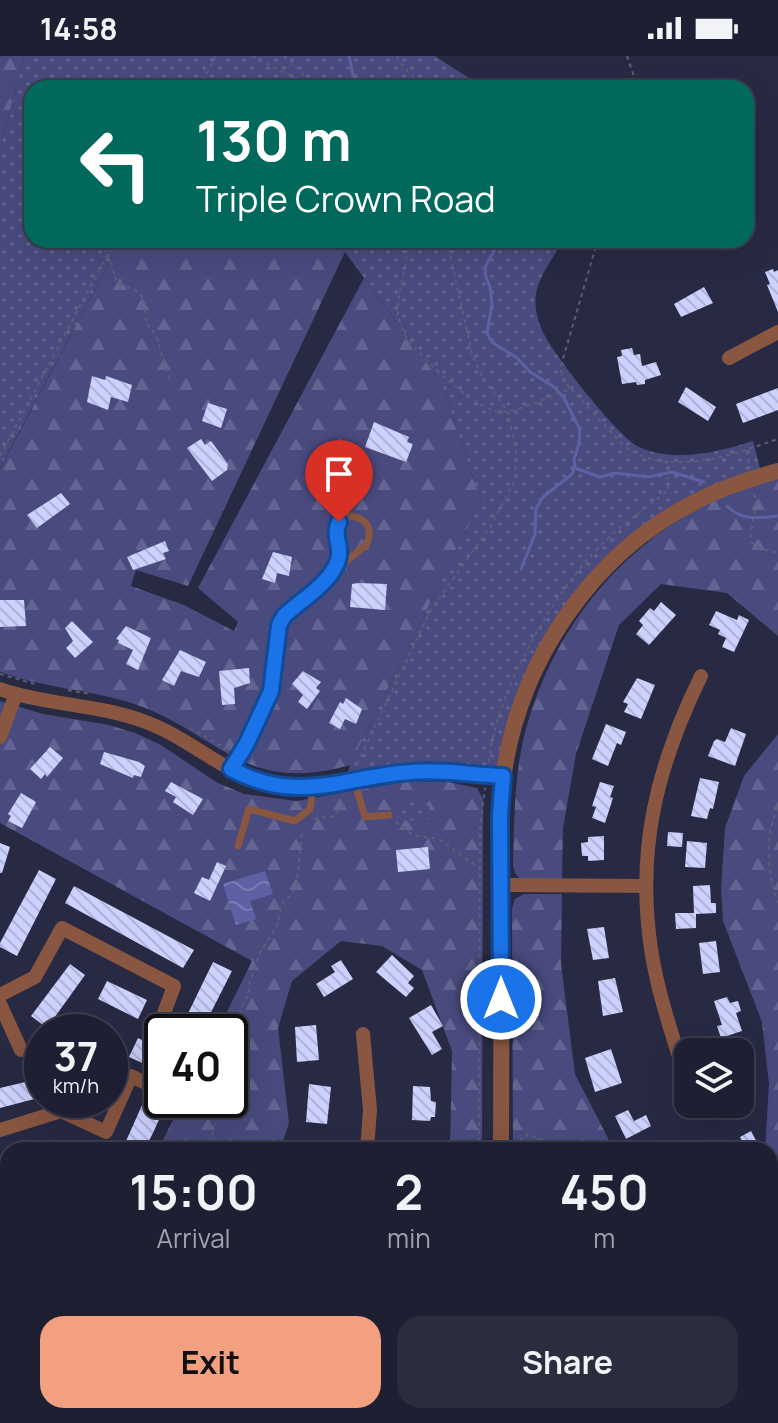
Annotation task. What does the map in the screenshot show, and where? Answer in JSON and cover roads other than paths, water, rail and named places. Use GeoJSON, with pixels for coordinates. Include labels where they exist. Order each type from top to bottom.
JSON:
{"type":"FeatureCollection","features":[{"type":"Feature","properties":{"kind":"street"},"geometry":{"type":"LineString","coordinates":[[729,358],[778,332]]}},
{"type":"Feature","properties":{"kind":"street"},"geometry":{"type":"LineString","coordinates":[[501,1142],[501,885],[496,775],[518,712],[540,660],[563,621],[596,578],[631,545],[671,515],[711,494],[778,471]]}},
{"type":"Feature","properties":{"kind":"street"},"geometry":{"type":"LineString","coordinates":[[674,1038],[651,950],[645,886],[647,845],[660,777],[676,729],[701,676]]}},
{"type":"Feature","properties":{"kind":"street"},"geometry":{"type":"LineString","coordinates":[[0,689],[141,720],[264,784],[313,788],[416,771],[496,775]]}},
{"type":"Feature","properties":{"kind":"street"},"geometry":{"type":"LineString","coordinates":[[0,737],[16,694]]}},
{"type":"Feature","properties":{"kind":"street"},"geometry":{"type":"LineString","coordinates":[[501,885],[645,886]]}},
{"type":"Feature","properties":{"kind":"street"},"geometry":{"type":"LineString","coordinates":[[0,995],[35,977],[62,928],[174,986],[164,1014]]}},
{"type":"Feature","properties":{"kind":"street"},"geometry":{"type":"LineString","coordinates":[[0,1004],[21,1050]]}},
{"type":"Feature","properties":{"kind":"street"},"geometry":{"type":"LineString","coordinates":[[363,1034],[370,1110],[368,1142]]}},
{"type":"Feature","properties":{"kind":"street"},"geometry":{"type":"LineString","coordinates":[[0,1130],[61,1111],[106,1132],[131,1076],[144,1082]]}},
{"type":"Feature","properties":{"kind":"lane"},"geometry":{"type":"LineString","coordinates":[[231,769],[271,691],[279,625],[284,616],[366,545],[370,532],[363,519],[351,516],[339,522],[335,536],[340,558],[331,574]]}},
{"type":"Feature","properties":{"kind":"lane"},"geometry":{"type":"LineString","coordinates":[[353,781],[365,817],[389,815]]}},
{"type":"Feature","properties":{"kind":"lane"},"geometry":{"type":"LineString","coordinates":[[238,846],[249,809],[295,821],[310,809],[313,788]]}},
{"type":"Feature","properties":{"kind":"water"},"geometry":{"type":"Polygon","coordinates":[[[265,871],[273,894],[250,901],[256,919],[236,925],[223,884],[265,871]]]}},
{"type":"Feature","properties":{"kind":"waterway"},"geometry":{"type":"LineString","coordinates":[[349,56],[356,80]]}},
{"type":"Feature","properties":{"kind":"waterway"},"geometry":{"type":"LineString","coordinates":[[496,248],[486,265],[485,274],[492,304],[487,333],[492,342],[517,358],[564,398],[580,430],[575,468]]}},
{"type":"Feature","properties":{"kind":"waterway"},"geometry":{"type":"LineString","coordinates":[[575,468],[600,477],[615,473],[648,477],[672,472],[704,482]]}},
{"type":"Feature","properties":{"kind":"waterway"},"geometry":{"type":"LineString","coordinates":[[521,569],[535,534],[536,509],[543,497],[571,475],[575,468]]}},
{"type":"Feature","properties":{"kind":"waterway"},"geometry":{"type":"LineString","coordinates":[[727,506],[744,516],[778,516]]}}]}
